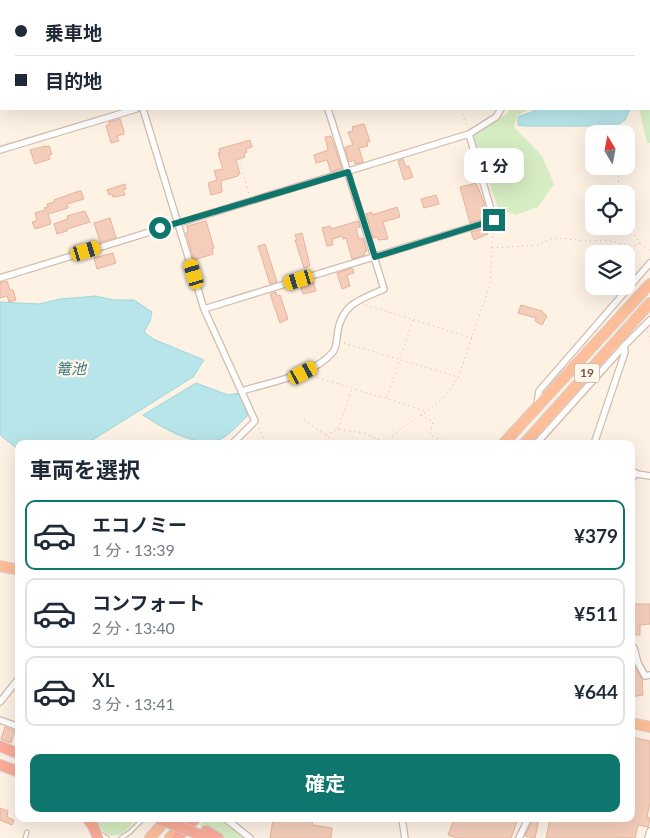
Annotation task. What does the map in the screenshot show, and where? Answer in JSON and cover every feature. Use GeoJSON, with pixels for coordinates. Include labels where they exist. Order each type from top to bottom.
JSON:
{"type":"FeatureCollection","features":[{"type":"Feature","properties":{"kind":"highway","name":"19"},"geometry":{"type":"LineString","coordinates":[[507,440],[650,284]]}},
{"type":"Feature","properties":{"kind":"highway","name":"19"},"geometry":{"type":"LineString","coordinates":[[528,440],[650,303]]}},
{"type":"Feature","properties":{"kind":"highway"},"geometry":{"type":"LineString","coordinates":[[0,566],[15,569]]}},
{"type":"Feature","properties":{"kind":"highway"},"geometry":{"type":"LineString","coordinates":[[635,724],[650,727]]}},
{"type":"Feature","properties":{"kind":"highway"},"geometry":{"type":"LineString","coordinates":[[0,746],[15,752]]}},
{"type":"Feature","properties":{"kind":"highway"},"geometry":{"type":"LineString","coordinates":[[0,765],[15,771]]}},
{"type":"Feature","properties":{"kind":"highway"},"geometry":{"type":"LineString","coordinates":[[90,822],[96,834]]}},
{"type":"Feature","properties":{"kind":"highway"},"geometry":{"type":"LineString","coordinates":[[150,838],[164,822]]}},
{"type":"Feature","properties":{"kind":"highway"},"geometry":{"type":"LineString","coordinates":[[167,822],[218,838]]}},
{"type":"Feature","properties":{"kind":"highway"},"geometry":{"type":"LineString","coordinates":[[182,822],[205,835]]}},
{"type":"Feature","properties":{"kind":"highway"},"geometry":{"type":"LineString","coordinates":[[170,838],[185,822]]}},
{"type":"Feature","properties":{"kind":"highway"},"geometry":{"type":"LineString","coordinates":[[177,838],[192,822]]}},
{"type":"Feature","properties":{"kind":"street"},"geometry":{"type":"LineString","coordinates":[[0,150],[133,110]]}},
{"type":"Feature","properties":{"kind":"street"},"geometry":{"type":"LineString","coordinates":[[143,110],[204,309],[255,421],[236,440]]}},
{"type":"Feature","properties":{"kind":"street"},"geometry":{"type":"LineString","coordinates":[[242,391],[303,373],[319,364],[334,351],[340,319],[345,310],[356,302],[384,289],[328,110]]}},
{"type":"Feature","properties":{"kind":"street"},"geometry":{"type":"LineString","coordinates":[[0,278],[469,134],[496,117],[500,110]]}},
{"type":"Feature","properties":{"kind":"street"},"geometry":{"type":"LineString","coordinates":[[204,309],[494,220],[469,134]]}},
{"type":"Feature","properties":{"kind":"street"},"geometry":{"type":"LineString","coordinates":[[537,407],[539,391],[650,263]]}},
{"type":"Feature","properties":{"kind":"street"},"geometry":{"type":"LineString","coordinates":[[540,440],[624,346],[650,320]]}},
{"type":"Feature","properties":{"kind":"street"},"geometry":{"type":"LineString","coordinates":[[595,440],[625,352],[624,346]]}},
{"type":"Feature","properties":{"kind":"street"},"geometry":{"type":"LineString","coordinates":[[635,473],[650,476]]}},
{"type":"Feature","properties":{"kind":"street"},"geometry":{"type":"LineString","coordinates":[[635,652],[638,663],[645,676],[650,676]]}},
{"type":"Feature","properties":{"kind":"street"},"geometry":{"type":"LineString","coordinates":[[0,702],[15,683]]}},
{"type":"Feature","properties":{"kind":"street"},"geometry":{"type":"LineString","coordinates":[[0,720],[15,726]]}},
{"type":"Feature","properties":{"kind":"street"},"geometry":{"type":"LineString","coordinates":[[230,822],[250,838]]}},
{"type":"Feature","properties":{"kind":"street"},"geometry":{"type":"LineString","coordinates":[[402,822],[405,838]]}},
{"type":"Feature","properties":{"kind":"street"},"geometry":{"type":"LineString","coordinates":[[519,838],[527,822]]}},
{"type":"Feature","properties":{"kind":"street"},"geometry":{"type":"LineString","coordinates":[[648,838],[650,830]]}},
{"type":"Feature","properties":{"kind":"lane"},"geometry":{"type":"LineString","coordinates":[[122,838],[139,822]]}},
{"type":"Feature","properties":{"kind":"lane"},"geometry":{"type":"LineString","coordinates":[[25,838],[27,832]]}},
{"type":"Feature","properties":{"kind":"lane"},"geometry":{"type":"LineString","coordinates":[[96,834],[107,838]]}},
{"type":"Feature","properties":{"kind":"path"},"geometry":{"type":"LineString","coordinates":[[461,110],[469,134]]}},
{"type":"Feature","properties":{"kind":"path"},"geometry":{"type":"LineString","coordinates":[[240,163],[251,201]]}},
{"type":"Feature","properties":{"kind":"path"},"geometry":{"type":"LineString","coordinates":[[389,440],[403,427],[444,397],[458,378],[490,285],[494,220]]}},
{"type":"Feature","properties":{"kind":"path"},"geometry":{"type":"LineString","coordinates":[[634,235],[640,243],[650,251]]}},
{"type":"Feature","properties":{"kind":"path"},"geometry":{"type":"LineString","coordinates":[[492,248],[539,245],[549,239],[559,238],[587,242],[606,240],[634,246],[640,243]]}},
{"type":"Feature","properties":{"kind":"path"},"geometry":{"type":"LineString","coordinates":[[356,302],[472,338]]}},
{"type":"Feature","properties":{"kind":"path"},"geometry":{"type":"LineString","coordinates":[[386,398],[414,320]]}},
{"type":"Feature","properties":{"kind":"path"},"geometry":{"type":"LineString","coordinates":[[644,326],[650,340]]}},
{"type":"Feature","properties":{"kind":"path"},"geometry":{"type":"LineString","coordinates":[[336,340],[458,378]]}},
{"type":"Feature","properties":{"kind":"path"},"geometry":{"type":"LineString","coordinates":[[303,373],[427,411]]}},
{"type":"Feature","properties":{"kind":"path"},"geometry":{"type":"LineString","coordinates":[[338,429],[352,388]]}},
{"type":"Feature","properties":{"kind":"path"},"geometry":{"type":"LineString","coordinates":[[421,415],[433,422],[430,435],[442,440]]}},
{"type":"Feature","properties":{"kind":"path"},"geometry":{"type":"LineString","coordinates":[[304,420],[333,440]]}},
{"type":"Feature","properties":{"kind":"path"},"geometry":{"type":"LineString","coordinates":[[255,421],[265,440]]}},
{"type":"Feature","properties":{"kind":"path"},"geometry":{"type":"LineString","coordinates":[[326,435],[338,429],[363,433],[379,440]]}},
{"type":"Feature","properties":{"kind":"green space"},"geometry":{"type":"Polygon","coordinates":[[[508,110],[527,110],[517,116],[514,127],[542,156],[554,184],[538,207],[516,215],[498,208],[472,133],[508,113],[508,110]]]}},
{"type":"Feature","properties":{"kind":"green space"},"geometry":{"type":"Polygon","coordinates":[[[639,110],[650,110],[650,143],[647,143],[639,110]]]}},
{"type":"Feature","properties":{"kind":"green space"},"geometry":{"type":"Polygon","coordinates":[[[95,822],[134,822],[123,834],[111,836],[105,833],[95,822]]]}},
{"type":"Feature","properties":{"kind":"green space"},"geometry":{"type":"Polygon","coordinates":[[[202,822],[224,822],[243,838],[224,838],[200,825],[202,822]]]}},
{"type":"Feature","properties":{"kind":"water"},"geometry":{"type":"Polygon","coordinates":[[[534,110],[630,110],[625,120],[618,125],[524,126],[518,125],[518,117],[534,110]]]}},
{"type":"Feature","properties":{"kind":"water","name":"篭池"},"geometry":{"type":"Polygon","coordinates":[[[96,296],[114,300],[134,300],[152,312],[144,332],[153,339],[204,360],[193,377],[92,440],[15,440],[15,447],[0,435],[0,302],[39,304],[60,299],[96,296]]]}},
{"type":"Feature","properties":{"kind":"water"},"geometry":{"type":"Polygon","coordinates":[[[196,383],[228,395],[240,393],[248,415],[222,439],[195,440],[179,435],[143,415],[196,383]]]}},
{"type":"Feature","properties":{"kind":"building"},"geometry":{"type":"Polygon","coordinates":[[[120,119],[124,134],[117,136],[119,141],[111,143],[106,126],[109,122],[120,119]]]}},
{"type":"Feature","properties":{"kind":"building"},"geometry":{"type":"Polygon","coordinates":[[[364,124],[370,141],[367,142],[368,146],[359,148],[363,162],[355,164],[354,160],[349,162],[345,147],[353,145],[348,132],[353,131],[352,127],[364,124]]]}},
{"type":"Feature","properties":{"kind":"building"},"geometry":{"type":"Polygon","coordinates":[[[331,136],[342,168],[331,172],[327,160],[316,163],[314,155],[328,150],[325,137],[331,136]]]}},
{"type":"Feature","properties":{"kind":"building"},"geometry":{"type":"Polygon","coordinates":[[[250,140],[252,147],[246,149],[245,157],[236,160],[240,174],[221,181],[222,192],[211,195],[208,183],[217,180],[214,171],[223,169],[218,153],[220,153],[219,149],[250,140]]]}},
{"type":"Feature","properties":{"kind":"building"},"geometry":{"type":"Polygon","coordinates":[[[49,146],[52,154],[49,155],[50,159],[35,164],[30,150],[49,146]]]}},
{"type":"Feature","properties":{"kind":"building"},"geometry":{"type":"Polygon","coordinates":[[[403,159],[406,167],[409,166],[413,177],[404,180],[398,161],[403,159]]]}},
{"type":"Feature","properties":{"kind":"building"},"geometry":{"type":"Polygon","coordinates":[[[476,183],[485,205],[482,206],[486,218],[470,223],[460,187],[476,183]]]}},
{"type":"Feature","properties":{"kind":"building"},"geometry":{"type":"Polygon","coordinates":[[[125,184],[126,189],[123,190],[125,195],[113,197],[112,194],[109,195],[107,190],[125,184]]]}},
{"type":"Feature","properties":{"kind":"building"},"geometry":{"type":"Polygon","coordinates":[[[81,191],[84,199],[67,204],[68,208],[48,214],[51,224],[35,229],[32,222],[37,221],[35,213],[45,210],[44,208],[48,207],[47,204],[54,202],[54,200],[81,191]]]}},
{"type":"Feature","properties":{"kind":"building"},"geometry":{"type":"Polygon","coordinates":[[[436,195],[439,204],[424,208],[421,199],[436,195]]]}},
{"type":"Feature","properties":{"kind":"building"},"geometry":{"type":"Polygon","coordinates":[[[397,207],[400,217],[383,222],[388,239],[378,240],[378,237],[373,238],[366,214],[372,212],[372,215],[397,207]]]}},
{"type":"Feature","properties":{"kind":"building"},"geometry":{"type":"Polygon","coordinates":[[[85,211],[90,222],[57,234],[54,224],[68,219],[67,216],[85,211]]]}},
{"type":"Feature","properties":{"kind":"building"},"geometry":{"type":"Polygon","coordinates":[[[110,218],[116,238],[100,242],[94,223],[110,218]]]}},
{"type":"Feature","properties":{"kind":"building"},"geometry":{"type":"Polygon","coordinates":[[[206,221],[214,248],[212,249],[213,254],[194,260],[186,233],[188,232],[187,226],[206,221]]]}},
{"type":"Feature","properties":{"kind":"building"},"geometry":{"type":"Polygon","coordinates":[[[358,221],[360,227],[356,228],[359,239],[363,238],[367,251],[364,252],[365,255],[352,259],[346,238],[343,239],[342,236],[332,239],[333,245],[327,246],[322,228],[330,226],[331,229],[358,221]]]}},
{"type":"Feature","properties":{"kind":"building"},"geometry":{"type":"Polygon","coordinates":[[[489,227],[488,234],[474,240],[471,232],[489,227]]]}},
{"type":"Feature","properties":{"kind":"building"},"geometry":{"type":"Polygon","coordinates":[[[302,233],[310,266],[304,268],[295,240],[297,240],[295,235],[302,233]]]}},
{"type":"Feature","properties":{"kind":"building"},"geometry":{"type":"Polygon","coordinates":[[[265,244],[277,282],[270,284],[258,246],[265,244]]]}},
{"type":"Feature","properties":{"kind":"building"},"geometry":{"type":"Polygon","coordinates":[[[113,253],[116,263],[97,269],[94,258],[113,253]]]}},
{"type":"Feature","properties":{"kind":"building"},"geometry":{"type":"Polygon","coordinates":[[[352,268],[354,273],[347,275],[350,286],[342,289],[337,273],[352,268]]]}},
{"type":"Feature","properties":{"kind":"building"},"geometry":{"type":"Polygon","coordinates":[[[7,281],[10,290],[13,290],[16,300],[9,302],[7,296],[0,298],[0,283],[7,281]]]}},
{"type":"Feature","properties":{"kind":"building"},"geometry":{"type":"Polygon","coordinates":[[[313,281],[316,291],[303,294],[300,285],[313,281]]]}},
{"type":"Feature","properties":{"kind":"building"},"geometry":{"type":"Polygon","coordinates":[[[276,292],[277,296],[280,295],[288,319],[280,323],[270,294],[276,292]]]}},
{"type":"Feature","properties":{"kind":"building"},"geometry":{"type":"Polygon","coordinates":[[[521,305],[542,311],[547,316],[542,325],[535,321],[536,318],[518,313],[521,305]]]}},
{"type":"Feature","properties":{"kind":"building"},"geometry":{"type":"Polygon","coordinates":[[[635,604],[650,604],[650,624],[640,625],[640,635],[635,634],[635,604]]]}},
{"type":"Feature","properties":{"kind":"building"},"geometry":{"type":"Polygon","coordinates":[[[635,667],[642,679],[643,695],[635,696],[635,667]]]}},
{"type":"Feature","properties":{"kind":"building"},"geometry":{"type":"Polygon","coordinates":[[[5,727],[15,731],[11,743],[1,739],[5,727]]]}},
{"type":"Feature","properties":{"kind":"building"},"geometry":{"type":"Polygon","coordinates":[[[635,738],[650,741],[650,802],[647,817],[650,818],[648,827],[638,825],[635,838],[546,838],[549,822],[635,822],[635,738]]]}},
{"type":"Feature","properties":{"kind":"building"},"geometry":{"type":"Polygon","coordinates":[[[0,808],[8,811],[7,817],[14,820],[12,825],[0,820],[0,808]]]}},
{"type":"Feature","properties":{"kind":"building"},"geometry":{"type":"Polygon","coordinates":[[[273,822],[312,822],[312,825],[332,828],[331,838],[270,838],[273,822]]]}},
{"type":"Feature","properties":{"kind":"building"},"geometry":{"type":"Polygon","coordinates":[[[453,822],[517,822],[511,838],[457,838],[448,835],[453,822]]]}},
{"type":"Feature","properties":{"kind":"building"},"geometry":{"type":"Polygon","coordinates":[[[532,822],[538,822],[535,838],[525,836],[532,822]]]}},
{"type":"Feature","properties":{"kind":"route"},"geometry":{"type":"LineString","coordinates":[[160,228],[348,172],[375,257],[494,220]]}}]}
